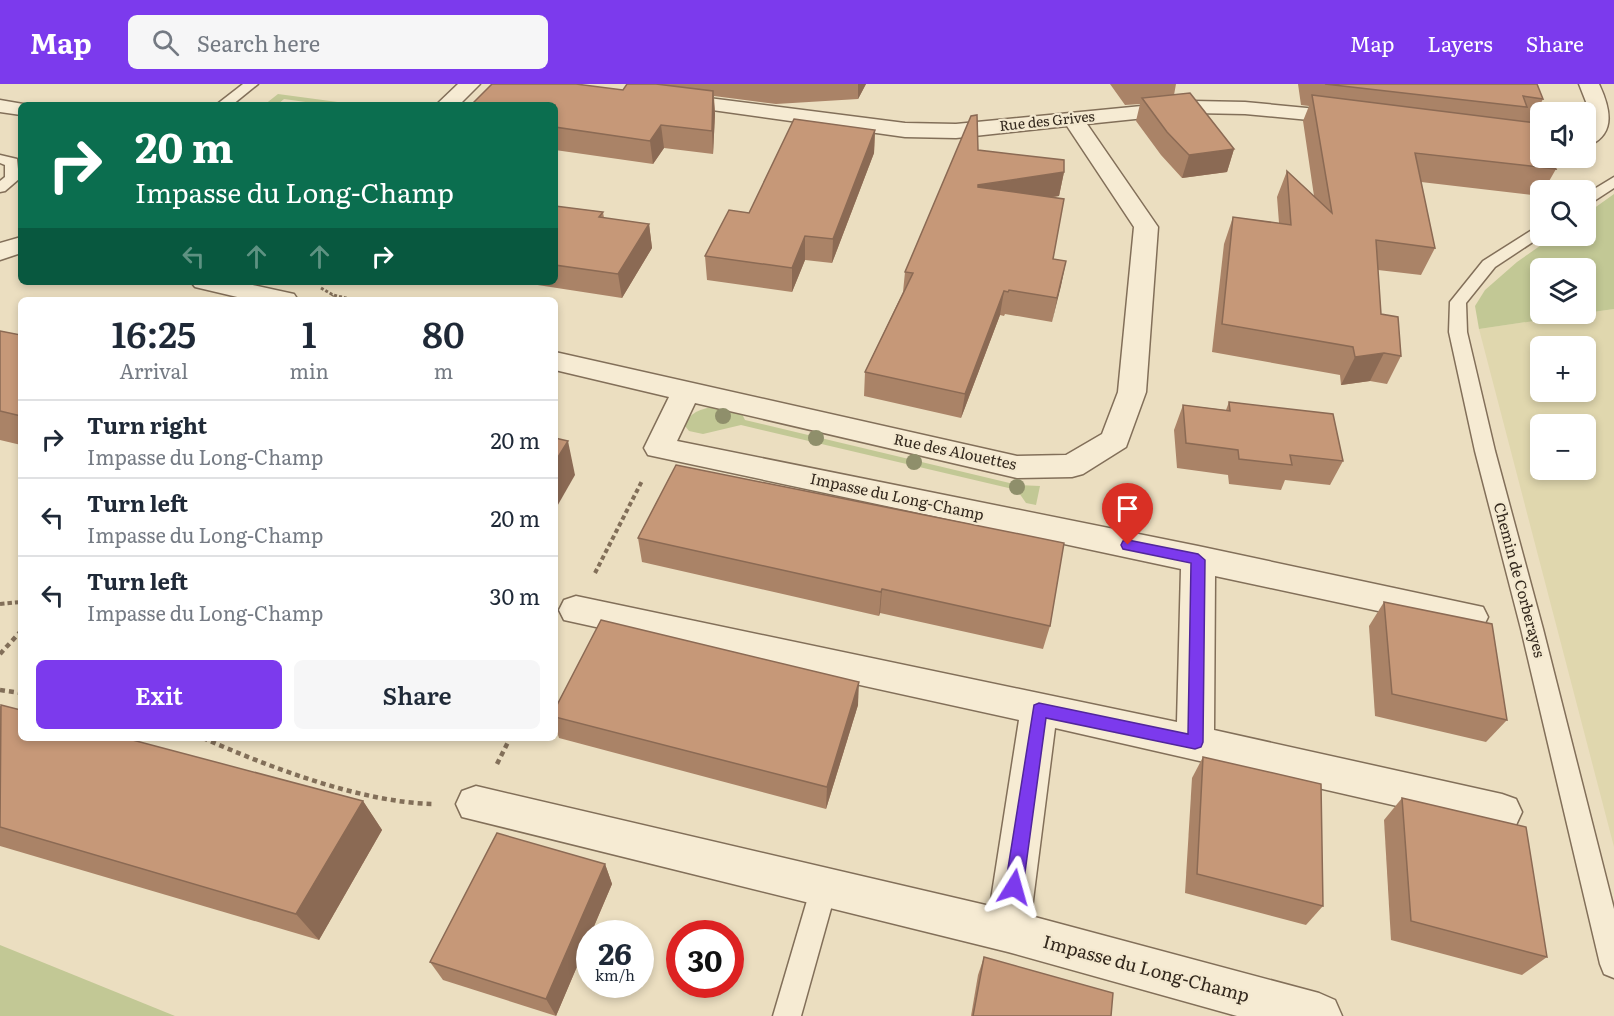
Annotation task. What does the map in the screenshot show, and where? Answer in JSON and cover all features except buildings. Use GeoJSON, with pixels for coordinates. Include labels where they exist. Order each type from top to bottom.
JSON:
{"type":"FeatureCollection","features":[{"type":"Feature","properties":{"kind":"street"},"geometry":{"type":"LineString","coordinates":[[450,102],[470,84]]}},
{"type":"Feature","properties":{"kind":"street"},"geometry":{"type":"LineString","coordinates":[[1589,84],[1603,117],[1602,133],[1596,136]]}},
{"type":"Feature","properties":{"kind":"street","name":"Rue des Grives"},"geometry":{"type":"LineString","coordinates":[[648,96],[905,130],[956,131],[1193,107],[1245,108],[1374,121]]}},
{"type":"Feature","properties":{"kind":"street"},"geometry":{"type":"LineString","coordinates":[[0,106],[18,109]]}},
{"type":"Feature","properties":{"kind":"street","name":"Rue des Alouettes"},"geometry":{"type":"LineString","coordinates":[[558,362],[1017,467],[1072,466],[1115,440],[1132,392],[1146,227],[1072,118]]}},
{"type":"Feature","properties":{"kind":"street"},"geometry":{"type":"LineString","coordinates":[[0,252],[18,245]]}},
{"type":"Feature","properties":{"kind":"street"},"geometry":{"type":"LineString","coordinates":[[218,285],[273,297]]}},
{"type":"Feature","properties":{"kind":"street"},"geometry":{"type":"LineString","coordinates":[[659,448],[686,391]]}},
{"type":"Feature","properties":{"kind":"street","name":"Impasse du Long-Champ"},"geometry":{"type":"LineString","coordinates":[[659,448],[1471,617]]}},
{"type":"Feature","properties":{"kind":"street"},"geometry":{"type":"LineString","coordinates":[[1195,742],[1198,560]]}},
{"type":"Feature","properties":{"kind":"street"},"geometry":{"type":"LineString","coordinates":[[576,610],[1195,742],[1502,812]]}},
{"type":"Feature","properties":{"kind":"street"},"geometry":{"type":"LineString","coordinates":[[1008,931],[1039,710]]}},
{"type":"Feature","properties":{"kind":"street","name":"Impasse du Long-Champ"},"geometry":{"type":"LineString","coordinates":[[476,804],[1008,931],[1320,1016]]}},
{"type":"Feature","properties":{"kind":"lane"},"geometry":{"type":"LineString","coordinates":[[227,102],[250,84]]}},
{"type":"Feature","properties":{"kind":"lane"},"geometry":{"type":"LineString","coordinates":[[0,159],[12,162],[12,179],[0,188]]}},
{"type":"Feature","properties":{"kind":"lane"},"geometry":{"type":"LineString","coordinates":[[1596,193],[1614,181]]}},
{"type":"Feature","properties":{"kind":"lane","name":"Chemin de Corberayes"},"geometry":{"type":"LineString","coordinates":[[1530,237],[1489,264],[1458,302],[1458,332],[1485,451],[1538,652],[1614,964]]}},
{"type":"Feature","properties":{"kind":"lane"},"geometry":{"type":"LineString","coordinates":[[787,1016],[824,887]]}},
{"type":"Feature","properties":{"kind":"path"},"geometry":{"type":"LineString","coordinates":[[319,285],[321,289],[342,297]]}},
{"type":"Feature","properties":{"kind":"path"},"geometry":{"type":"LineString","coordinates":[[576,610],[659,448]]}},
{"type":"Feature","properties":{"kind":"path"},"geometry":{"type":"LineString","coordinates":[[0,604],[18,602]]}},
{"type":"Feature","properties":{"kind":"path"},"geometry":{"type":"LineString","coordinates":[[0,654],[18,634]]}},
{"type":"Feature","properties":{"kind":"path"},"geometry":{"type":"LineString","coordinates":[[0,690],[18,693]]}},
{"type":"Feature","properties":{"kind":"path"},"geometry":{"type":"LineString","coordinates":[[210,741],[282,770],[410,804],[476,804]]}},
{"type":"Feature","properties":{"kind":"shaded area"},"geometry":{"type":"Polygon","coordinates":[[[1614,309],[1614,847],[1479,329],[1530,321],[1530,324],[1596,324],[1596,312],[1614,309]]]}},
{"type":"Feature","properties":{"kind":"green space"},"geometry":{"type":"Polygon","coordinates":[[[278,94],[338,102],[284,99],[280,102],[268,102],[278,94]]]}},
{"type":"Feature","properties":{"kind":"green space"},"geometry":{"type":"Polygon","coordinates":[[[1614,194],[1614,309],[1596,312],[1596,258],[1530,258],[1530,322],[1479,329],[1475,306],[1485,290],[1517,262],[1540,246],[1596,246],[1596,207],[1614,194]]]}},
{"type":"Feature","properties":{"kind":"green space"},"geometry":{"type":"Polygon","coordinates":[[[719,405],[740,410],[745,420],[1018,485],[1040,486],[1036,505],[1026,503],[1017,490],[741,425],[703,434],[689,431],[685,426],[694,413],[719,405]]]}},
{"type":"Feature","properties":{"kind":"green space"},"geometry":{"type":"Polygon","coordinates":[[[0,945],[175,1016],[0,1016],[0,945]]]}},
{"type":"Feature","properties":{"kind":"route"},"geometry":{"type":"LineString","coordinates":[[1014,887],[1039,710],[1195,742],[1198,560],[1128,545]]}}]}
